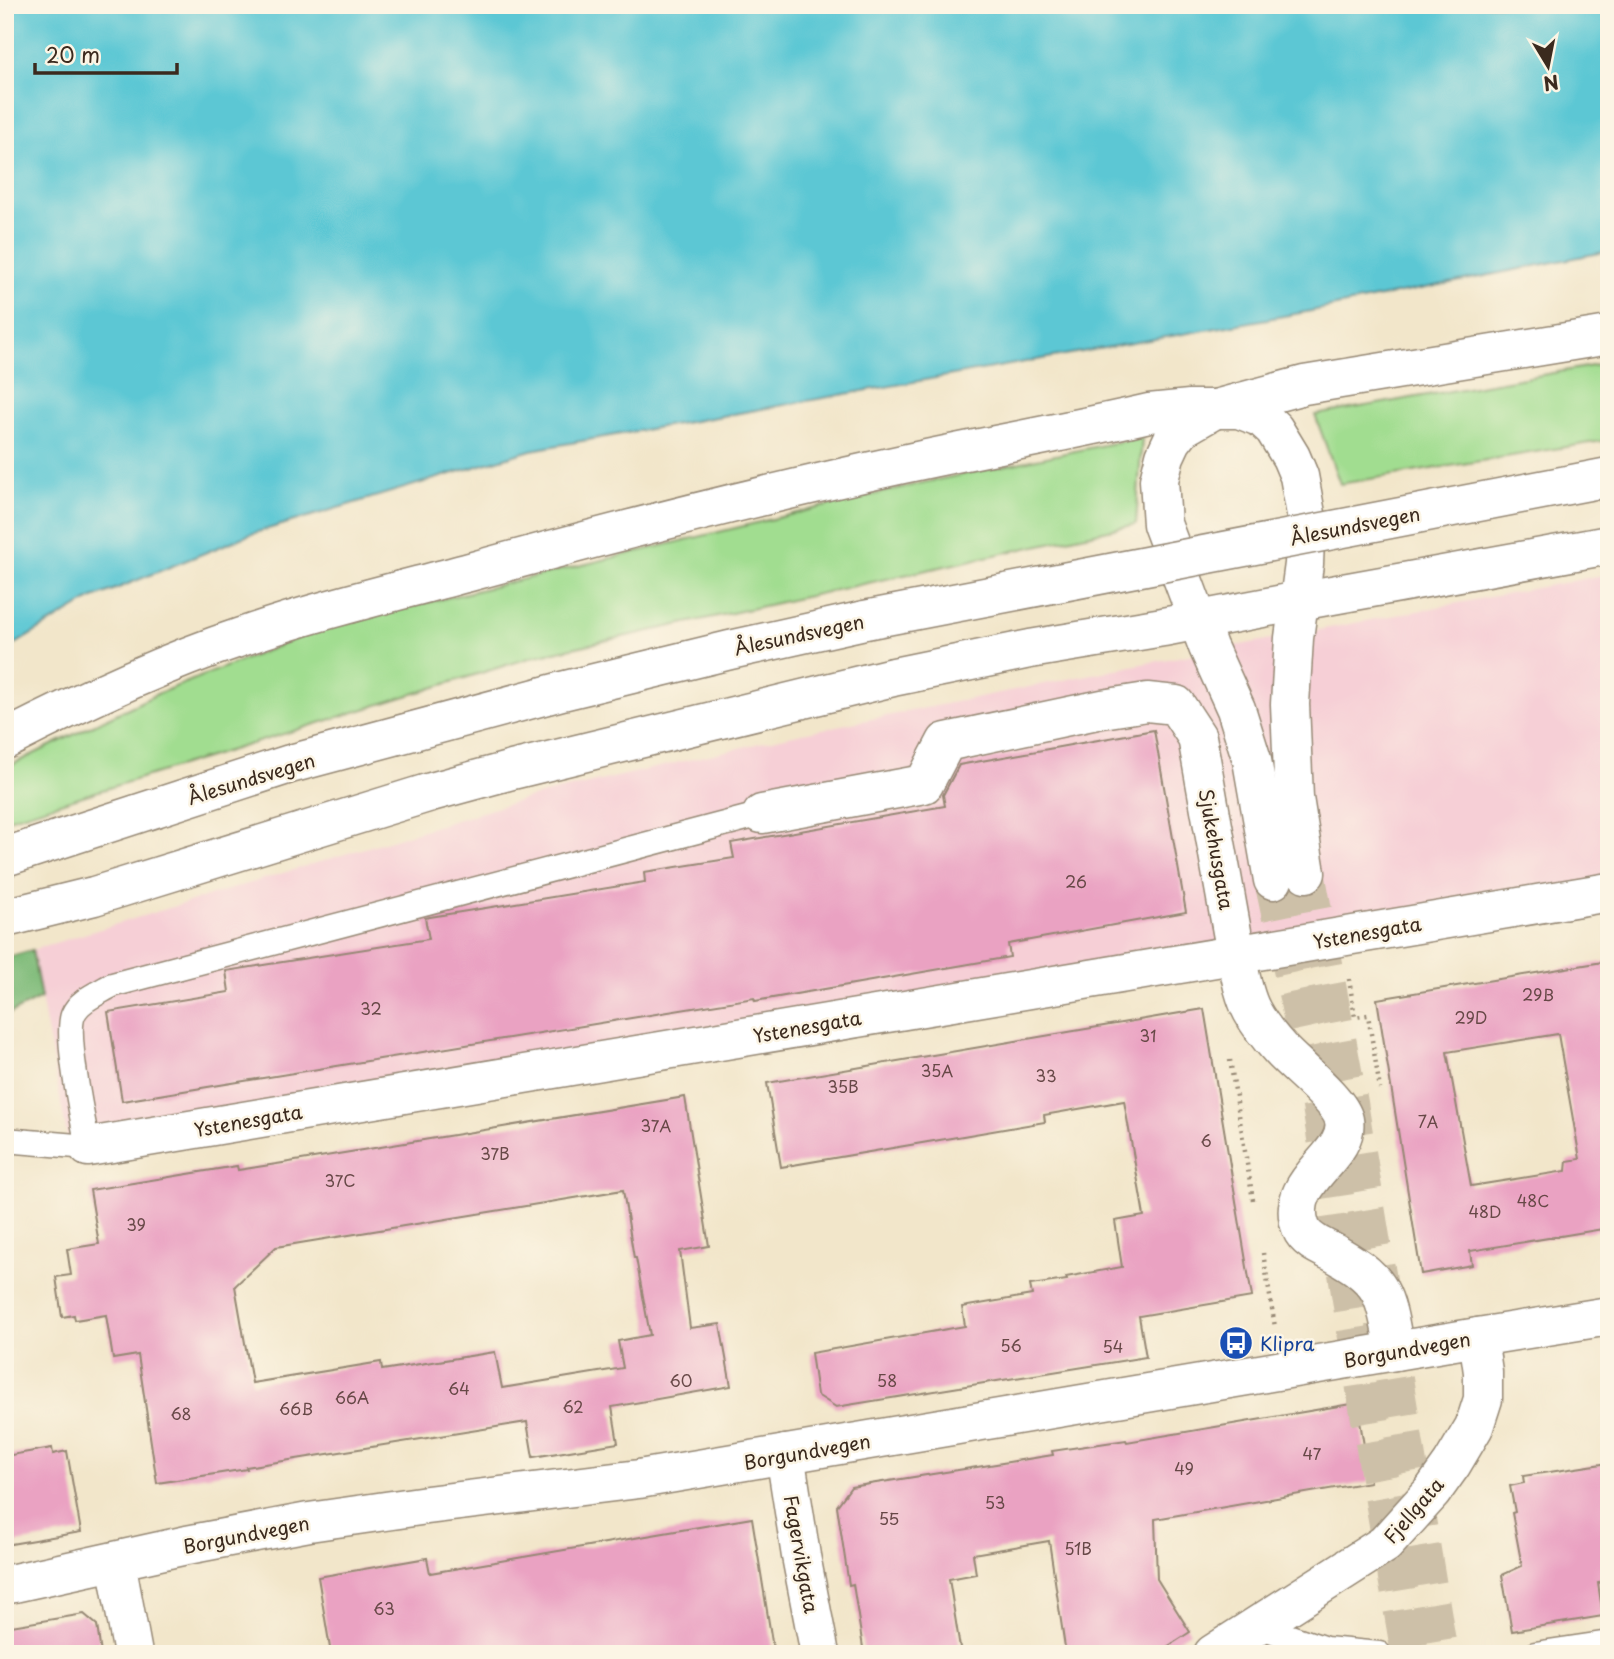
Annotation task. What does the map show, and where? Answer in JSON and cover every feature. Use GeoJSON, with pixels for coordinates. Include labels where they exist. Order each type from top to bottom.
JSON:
{"type":"FeatureCollection","features":[{"type":"Feature","properties":{"kind":"main road"},"geometry":{"type":"LineString","coordinates":[[5,740],[144,674],[240,637],[328,610],[574,543],[889,467],[1149,413],[1190,409],[1215,409],[1239,409],[1262,418],[1274,429],[1291,457],[1306,514],[1304,564],[1294,638],[1290,704],[1294,798],[1289,876],[1236,709],[1198,620],[1162,524],[1159,480],[1172,441],[1182,428],[1215,409],[1304,385],[1609,335]]}},
{"type":"Feature","properties":{"kind":"main road","name":"Ålesundsvegen"},"geometry":{"type":"LineString","coordinates":[[5,857],[290,764],[730,649],[865,620],[1609,477]]}},
{"type":"Feature","properties":{"kind":"main road"},"geometry":{"type":"LineString","coordinates":[[5,918],[94,896],[431,792],[893,677],[1030,649],[1609,545]]}},
{"type":"Feature","properties":{"kind":"main road","name":"Sjukehusgata"},"geometry":{"type":"LineString","coordinates":[[762,814],[924,785],[946,742],[1102,709],[1147,702],[1176,705],[1197,737],[1236,954],[1251,1010],[1281,1051],[1337,1105],[1344,1120],[1342,1135],[1335,1149],[1301,1195],[1297,1215],[1302,1232],[1314,1243],[1367,1275],[1374,1283],[1388,1313],[1395,1352]]}},
{"type":"Feature","properties":{"kind":"main road","name":"Ystenesgata"},"geometry":{"type":"LineString","coordinates":[[88,1147],[1609,892]]}},
{"type":"Feature","properties":{"kind":"main road","name":"Borgundvegen"},"geometry":{"type":"LineString","coordinates":[[5,1585],[187,1545],[309,1522],[427,1504],[639,1479],[1609,1316]]}},
{"type":"Feature","properties":{"kind":"main road","name":"Fjellgata"},"geometry":{"type":"LineString","coordinates":[[1213,1654],[1385,1544],[1432,1492],[1474,1427],[1483,1399],[1483,1372],[1478,1337]]}},
{"type":"Feature","properties":{"kind":"main road","name":"Fagervikgata"},"geometry":{"type":"LineString","coordinates":[[785,1454],[820,1654]]}},
{"type":"Feature","properties":{"kind":"main road"},"geometry":{"type":"LineString","coordinates":[[116,1562],[133,1654]]}},
{"type":"Feature","properties":{"kind":"lane"},"geometry":{"type":"LineString","coordinates":[[88,1147],[70,1038],[73,1015],[85,1001],[112,985],[762,814]]}},
{"type":"Feature","properties":{"kind":"lane","name":"Ystenesgata"},"geometry":{"type":"LineString","coordinates":[[5,1140],[88,1147]]}},
{"type":"Feature","properties":{"kind":"lane"},"geometry":{"type":"LineString","coordinates":[[1258,1626],[1326,1649],[1379,1654]]}},
{"type":"Feature","properties":{"kind":"lane"},"geometry":{"type":"LineString","coordinates":[[1535,1654],[1609,1643]]}},
{"type":"Feature","properties":{"kind":"path"},"geometry":{"type":"LineString","coordinates":[[1349,983],[1355,1017],[1368,1015],[1382,1098]]}},
{"type":"Feature","properties":{"kind":"path"},"geometry":{"type":"LineString","coordinates":[[1228,1054],[1254,1205]]}},
{"type":"Feature","properties":{"kind":"path"},"geometry":{"type":"LineString","coordinates":[[1261,1246],[1282,1370]]}},
{"type":"Feature","properties":{"kind":"shaded area"},"geometry":{"type":"Polygon","coordinates":[[[1609,574],[1609,901],[71,1156],[32,950],[528,798],[798,734],[1609,574]]]}},
{"type":"Feature","properties":{"kind":"green space"},"geometry":{"type":"Polygon","coordinates":[[[1609,363],[1609,440],[1340,484],[1315,415],[1609,363]]]}},
{"type":"Feature","properties":{"kind":"green space"},"geometry":{"type":"Polygon","coordinates":[[[1142,437],[1136,524],[536,656],[5,820],[5,768],[157,694],[326,627],[917,484],[1142,437]]]}},
{"type":"Feature","properties":{"kind":"green space"},"geometry":{"type":"Polygon","coordinates":[[[32,950],[41,998],[5,1016],[5,958],[32,950]]]}},
{"type":"Feature","properties":{"kind":"water"},"geometry":{"type":"Polygon","coordinates":[[[5,5],[1609,5],[1609,251],[1306,312],[531,450],[251,534],[91,599],[5,650],[5,5]]]}},
{"type":"Feature","properties":{"kind":"building"},"geometry":{"type":"Polygon","coordinates":[[[1154,730],[1186,912],[1008,944],[1010,957],[755,1001],[754,998],[122,1101],[108,1012],[229,992],[226,971],[429,939],[425,918],[645,882],[644,872],[734,858],[731,843],[945,806],[943,795],[959,765],[1154,730]]]}},
{"type":"Feature","properties":{"kind":"building"},"geometry":{"type":"Polygon","coordinates":[[[1609,961],[1609,1228],[1470,1251],[1472,1265],[1421,1274],[1377,999],[1609,961]],[[1558,1034],[1447,1052],[1471,1186],[1566,1171],[1567,1161],[1580,1159],[1558,1034]]]}},
{"type":"Feature","properties":{"kind":"building"},"geometry":{"type":"Polygon","coordinates":[[[1204,1009],[1252,1297],[1139,1316],[1146,1357],[836,1407],[817,1395],[811,1353],[965,1326],[962,1307],[1032,1295],[1030,1285],[1067,1280],[1066,1277],[1122,1267],[1115,1221],[1144,1216],[1124,1101],[1044,1115],[1045,1122],[781,1167],[767,1083],[1204,1009]]]}},
{"type":"Feature","properties":{"kind":"building"},"geometry":{"type":"Polygon","coordinates":[[[685,1097],[709,1246],[680,1251],[690,1328],[720,1324],[731,1386],[612,1407],[618,1443],[533,1457],[527,1422],[157,1483],[138,1355],[113,1359],[106,1315],[75,1320],[74,1315],[62,1317],[56,1277],[71,1275],[67,1249],[99,1244],[90,1190],[237,1166],[238,1170],[685,1097]],[[623,1190],[276,1247],[235,1286],[252,1383],[381,1362],[382,1370],[495,1352],[502,1388],[623,1368],[618,1341],[650,1335],[623,1190]]]}},
{"type":"Feature","properties":{"kind":"building"},"geometry":{"type":"Polygon","coordinates":[[[1357,1403],[1370,1482],[1155,1519],[1157,1579],[1190,1632],[1156,1654],[1066,1654],[1049,1541],[973,1554],[976,1574],[949,1579],[961,1654],[864,1654],[853,1584],[849,1585],[837,1506],[851,1487],[1053,1455],[1052,1451],[1126,1440],[1127,1442],[1357,1403]]]}},
{"type":"Feature","properties":{"kind":"building"},"geometry":{"type":"Polygon","coordinates":[[[52,1448],[53,1454],[67,1451],[81,1532],[5,1545],[5,1456],[52,1448]]]}},
{"type":"Feature","properties":{"kind":"building"},"geometry":{"type":"Polygon","coordinates":[[[1609,1463],[1609,1581],[1598,1583],[1603,1616],[1512,1631],[1502,1575],[1522,1566],[1510,1486],[1524,1483],[1523,1476],[1609,1463]]]}},
{"type":"Feature","properties":{"kind":"building"},"geometry":{"type":"Polygon","coordinates":[[[752,1518],[774,1654],[386,1654],[385,1647],[348,1654],[331,1654],[318,1577],[427,1558],[430,1573],[752,1518]]]}},
{"type":"Feature","properties":{"kind":"building"},"geometry":{"type":"Polygon","coordinates":[[[84,1614],[97,1625],[101,1654],[5,1654],[5,1627],[84,1614]]]}},
{"type":"Feature","properties":{"kind":"tunnel"},"geometry":{"type":"LineString","coordinates":[[1306,873],[1349,1103],[1439,1654]]}},
{"type":"Feature","properties":{"kind":"tunnel"},"geometry":{"type":"LineString","coordinates":[[1273,880],[1321,1106],[1410,1654]]}},
{"type":"Feature","properties":{"kind":"place","name":"Klipra"},"geometry":{"type":"Point","coordinates":[1236,1343]}}]}
